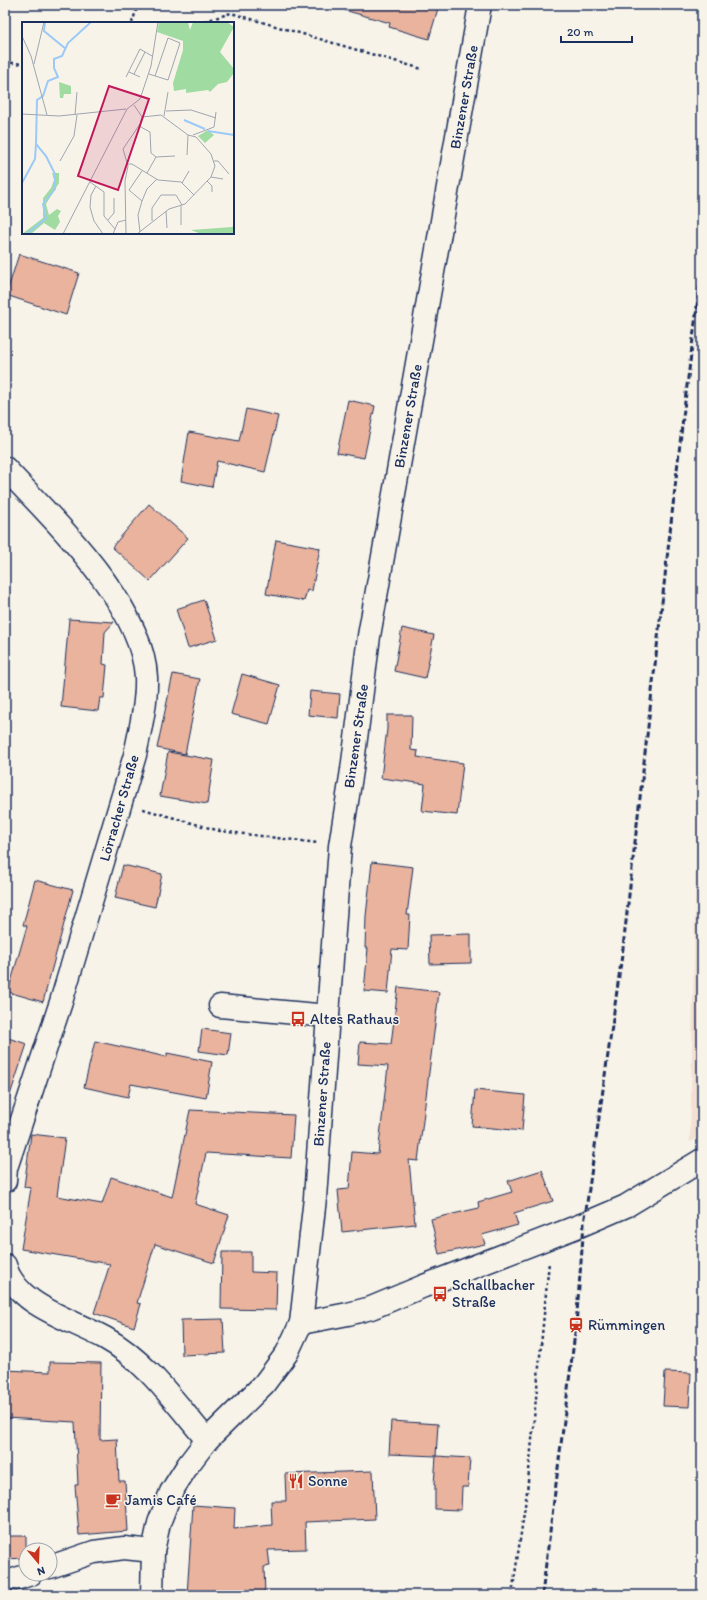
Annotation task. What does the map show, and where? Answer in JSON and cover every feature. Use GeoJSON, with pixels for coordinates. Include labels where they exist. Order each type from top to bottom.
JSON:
{"type":"FeatureCollection","features":[{"type":"Feature","properties":{"kind":"street","name":"Binzener Straße"},"geometry":{"type":"LineString","coordinates":[[152,1595],[153,1551],[159,1523],[171,1492],[188,1465],[207,1440],[264,1384],[287,1353],[300,1323],[315,1198],[340,846],[352,770],[369,636],[480,5]]}},
{"type":"Feature","properties":{"kind":"street","name":"Lörracher Straße"},"geometry":{"type":"LineString","coordinates":[[5,468],[86,556],[124,611],[139,643],[146,676],[143,716],[135,755],[63,994],[12,1132],[5,1181]]}},
{"type":"Feature","properties":{"kind":"street"},"geometry":{"type":"LineString","coordinates":[[220,1006],[328,1016]]}},
{"type":"Feature","properties":{"kind":"street"},"geometry":{"type":"LineString","coordinates":[[300,1323],[371,1308],[626,1206],[702,1160]]}},
{"type":"Feature","properties":{"kind":"street"},"geometry":{"type":"LineString","coordinates":[[5,1265],[13,1295],[106,1338],[138,1361],[167,1392],[207,1440]]}},
{"type":"Feature","properties":{"kind":"street"},"geometry":{"type":"LineString","coordinates":[[58,1564],[94,1552],[124,1548],[153,1551]]}},
{"type":"Feature","properties":{"kind":"path"},"geometry":{"type":"LineString","coordinates":[[132,22],[138,5]]}},
{"type":"Feature","properties":{"kind":"path"},"geometry":{"type":"LineString","coordinates":[[202,22],[231,13],[422,69]]}},
{"type":"Feature","properties":{"kind":"path"},"geometry":{"type":"LineString","coordinates":[[5,62],[22,64]]}},
{"type":"Feature","properties":{"kind":"path"},"geometry":{"type":"LineString","coordinates":[[121,802],[220,830],[340,846]]}},
{"type":"Feature","properties":{"kind":"path"},"geometry":{"type":"LineString","coordinates":[[512,1595],[528,1492],[552,1236]]}},
{"type":"Feature","properties":{"kind":"shaded area"},"geometry":{"type":"Polygon","coordinates":[[[702,578],[702,1136],[690,1142],[702,578]]]}},
{"type":"Feature","properties":{"kind":"building"},"geometry":{"type":"Polygon","coordinates":[[[345,5],[439,5],[429,39],[389,27],[390,23],[344,10],[345,5]]]}},
{"type":"Feature","properties":{"kind":"building"},"geometry":{"type":"Polygon","coordinates":[[[19,254],[79,273],[66,315],[6,295],[19,254]]]}},
{"type":"Feature","properties":{"kind":"building"},"geometry":{"type":"Polygon","coordinates":[[[348,400],[375,406],[364,458],[337,453],[348,400]]]}},
{"type":"Feature","properties":{"kind":"building"},"geometry":{"type":"Polygon","coordinates":[[[246,409],[278,416],[265,472],[217,461],[212,487],[181,481],[189,432],[239,441],[246,409]]]}},
{"type":"Feature","properties":{"kind":"building"},"geometry":{"type":"Polygon","coordinates":[[[149,504],[188,538],[150,581],[112,547],[149,504]]]}},
{"type":"Feature","properties":{"kind":"building"},"geometry":{"type":"Polygon","coordinates":[[[276,540],[320,548],[312,591],[307,590],[304,601],[266,594],[276,540]]]}},
{"type":"Feature","properties":{"kind":"building"},"geometry":{"type":"Polygon","coordinates":[[[204,600],[217,639],[188,648],[176,609],[204,600]]]}},
{"type":"Feature","properties":{"kind":"building"},"geometry":{"type":"Polygon","coordinates":[[[69,619],[114,622],[105,632],[103,664],[107,665],[104,698],[100,698],[98,711],[61,707],[69,619]]]}},
{"type":"Feature","properties":{"kind":"building"},"geometry":{"type":"Polygon","coordinates":[[[402,628],[434,635],[425,678],[394,671],[402,628]]]}},
{"type":"Feature","properties":{"kind":"building"},"geometry":{"type":"Polygon","coordinates":[[[173,674],[200,679],[185,754],[157,748],[173,674]]]}},
{"type":"Feature","properties":{"kind":"building"},"geometry":{"type":"Polygon","coordinates":[[[242,674],[280,685],[269,724],[231,714],[242,674]]]}},
{"type":"Feature","properties":{"kind":"building"},"geometry":{"type":"Polygon","coordinates":[[[310,691],[340,694],[338,718],[308,715],[310,691]]]}},
{"type":"Feature","properties":{"kind":"building"},"geometry":{"type":"Polygon","coordinates":[[[387,715],[412,715],[411,750],[418,751],[417,757],[463,763],[457,815],[422,811],[425,784],[381,778],[387,729],[387,715]]]}},
{"type":"Feature","properties":{"kind":"building"},"geometry":{"type":"Polygon","coordinates":[[[168,752],[214,760],[207,804],[160,796],[168,752]]]}},
{"type":"Feature","properties":{"kind":"building"},"geometry":{"type":"Polygon","coordinates":[[[372,862],[413,867],[407,915],[410,915],[408,950],[392,949],[388,993],[364,991],[368,948],[365,948],[366,916],[372,862]]]}},
{"type":"Feature","properties":{"kind":"building"},"geometry":{"type":"Polygon","coordinates":[[[123,865],[162,874],[155,907],[115,898],[123,865]]]}},
{"type":"Feature","properties":{"kind":"building"},"geometry":{"type":"Polygon","coordinates":[[[35,880],[73,890],[43,1002],[8,992],[27,926],[23,925],[35,880]]]}},
{"type":"Feature","properties":{"kind":"building"},"geometry":{"type":"Polygon","coordinates":[[[471,934],[471,963],[430,964],[429,935],[471,934]]]}},
{"type":"Feature","properties":{"kind":"building"},"geometry":{"type":"Polygon","coordinates":[[[398,987],[439,992],[418,1161],[409,1160],[415,1224],[342,1232],[338,1190],[349,1189],[352,1152],[378,1154],[388,1066],[358,1064],[360,1042],[391,1044],[398,987]]]}},
{"type":"Feature","properties":{"kind":"building"},"geometry":{"type":"Polygon","coordinates":[[[202,1029],[231,1033],[228,1055],[199,1051],[202,1029]]]}},
{"type":"Feature","properties":{"kind":"building"},"geometry":{"type":"Polygon","coordinates":[[[5,1037],[27,1044],[9,1098],[5,1098],[5,1037]]]}},
{"type":"Feature","properties":{"kind":"building"},"geometry":{"type":"Polygon","coordinates":[[[95,1041],[167,1057],[167,1053],[212,1062],[206,1098],[131,1084],[128,1097],[84,1087],[95,1041]]]}},
{"type":"Feature","properties":{"kind":"building"},"geometry":{"type":"Polygon","coordinates":[[[475,1090],[525,1095],[522,1131],[472,1126],[475,1090]]]}},
{"type":"Feature","properties":{"kind":"building"},"geometry":{"type":"Polygon","coordinates":[[[190,1110],[294,1115],[291,1158],[206,1153],[195,1204],[229,1215],[214,1263],[155,1244],[137,1303],[141,1304],[134,1327],[94,1313],[110,1264],[21,1249],[31,1188],[24,1187],[31,1134],[65,1138],[57,1196],[102,1204],[111,1177],[172,1197],[190,1110]]]}},
{"type":"Feature","properties":{"kind":"building"},"geometry":{"type":"Polygon","coordinates":[[[542,1170],[553,1201],[514,1213],[518,1225],[482,1235],[485,1244],[439,1254],[431,1219],[479,1208],[478,1202],[512,1192],[508,1181],[542,1170]]]}},
{"type":"Feature","properties":{"kind":"building"},"geometry":{"type":"Polygon","coordinates":[[[222,1252],[251,1252],[251,1272],[277,1273],[276,1310],[221,1309],[222,1252]]]}},
{"type":"Feature","properties":{"kind":"building"},"geometry":{"type":"Polygon","coordinates":[[[223,1319],[225,1353],[182,1355],[181,1320],[223,1319]]]}},
{"type":"Feature","properties":{"kind":"building"},"geometry":{"type":"Polygon","coordinates":[[[50,1362],[101,1363],[100,1440],[117,1439],[119,1481],[125,1481],[128,1531],[79,1535],[75,1485],[78,1485],[75,1422],[5,1418],[5,1370],[50,1372],[50,1362]]]}},
{"type":"Feature","properties":{"kind":"building"},"geometry":{"type":"Polygon","coordinates":[[[665,1372],[691,1373],[689,1407],[663,1406],[665,1372]]]}},
{"type":"Feature","properties":{"kind":"building"},"geometry":{"type":"Polygon","coordinates":[[[391,1421],[438,1424],[436,1456],[389,1454],[391,1421]]]}},
{"type":"Feature","properties":{"kind":"building"},"geometry":{"type":"Polygon","coordinates":[[[436,1456],[470,1458],[468,1487],[462,1487],[461,1510],[435,1509],[434,1485],[436,1456]]]}},
{"type":"Feature","properties":{"kind":"building"},"geometry":{"type":"Polygon","coordinates":[[[373,1471],[375,1519],[305,1522],[306,1549],[268,1550],[270,1566],[264,1567],[265,1595],[187,1595],[193,1505],[235,1508],[234,1529],[272,1525],[271,1501],[286,1501],[285,1474],[373,1471]]]}},
{"type":"Feature","properties":{"kind":"building"},"geometry":{"type":"Polygon","coordinates":[[[5,1536],[26,1536],[26,1542],[18,1542],[18,1558],[5,1559],[5,1536]]]}},
{"type":"Feature","properties":{"kind":"railway"},"geometry":{"type":"LineString","coordinates":[[542,1595],[576,1325],[584,1224],[623,948],[683,417],[702,268]]}},
{"type":"Feature","properties":{"kind":"place","name":"Altes Rathaus"},"geometry":{"type":"Point","coordinates":[298,1019]}},
{"type":"Feature","properties":{"kind":"place","name":"Schallbacher Straße"},"geometry":{"type":"Point","coordinates":[440,1294]}},
{"type":"Feature","properties":{"kind":"place","name":"Rümmingen"},"geometry":{"type":"Point","coordinates":[576,1325]}},
{"type":"Feature","properties":{"kind":"place","name":"Sonne"},"geometry":{"type":"Point","coordinates":[296,1481]}},
{"type":"Feature","properties":{"kind":"place","name":"Jamis Café"},"geometry":{"type":"Point","coordinates":[113,1500]}}]}
